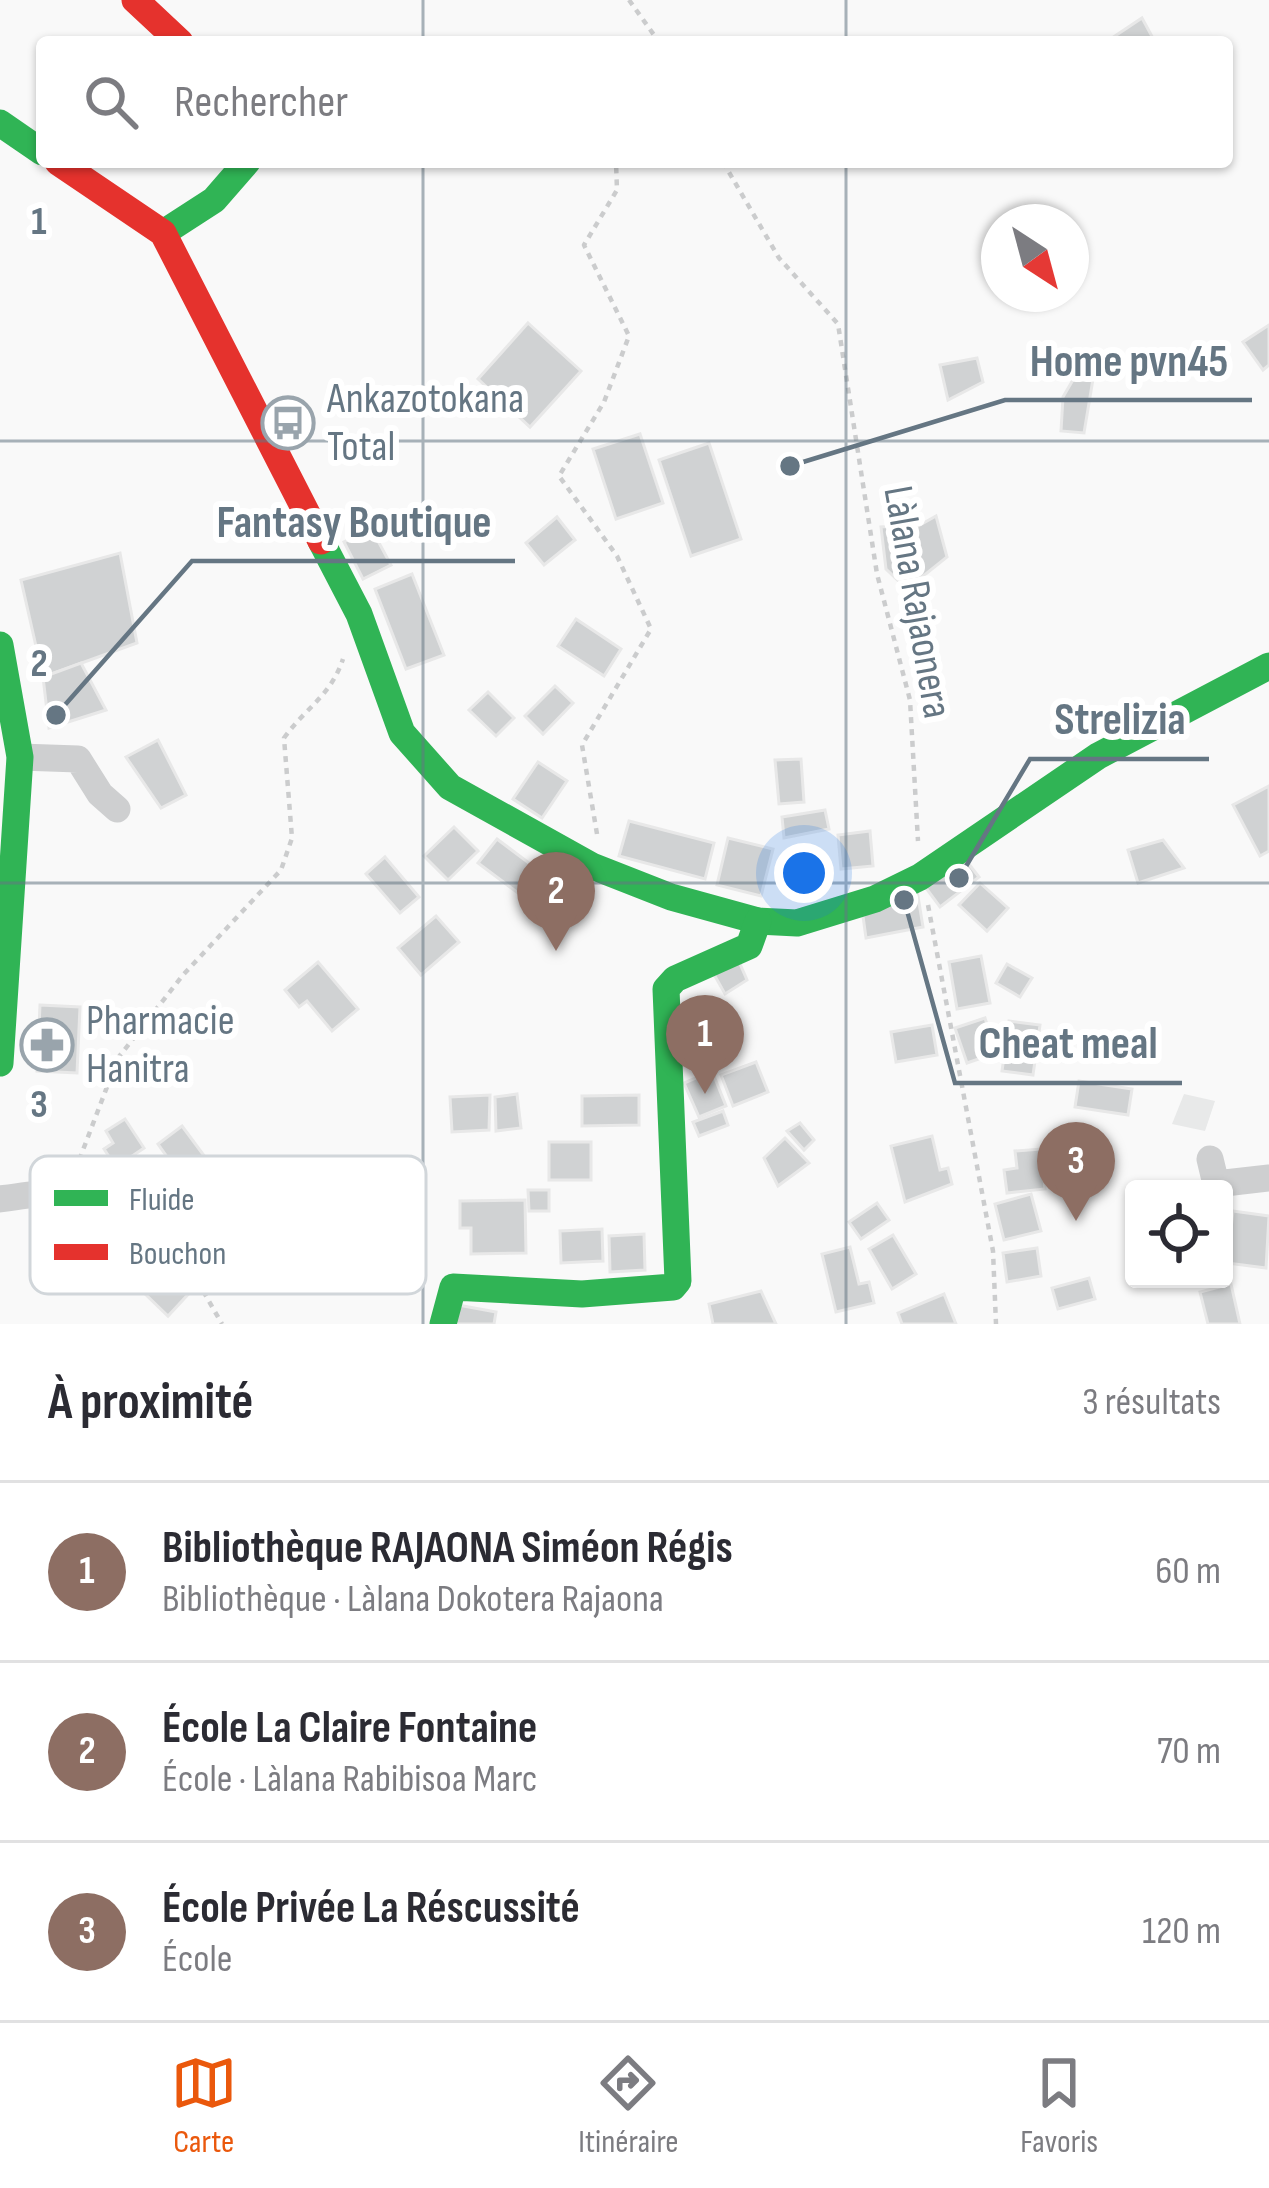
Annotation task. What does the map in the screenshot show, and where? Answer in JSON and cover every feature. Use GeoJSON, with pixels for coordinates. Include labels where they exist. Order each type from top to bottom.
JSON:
{"type":"FeatureCollection","features":[{"type":"Feature","properties":{"kind":"street"},"geometry":{"type":"LineString","coordinates":[[135,0],[174,36]]}},
{"type":"Feature","properties":{"kind":"street"},"geometry":{"type":"LineString","coordinates":[[0,123],[36,148]]}},
{"type":"Feature","properties":{"kind":"street"},"geometry":{"type":"LineString","coordinates":[[67,168],[163,233],[359,614],[402,733],[450,787],[592,866],[671,897],[758,921],[797,923],[875,899],[920,877],[1098,756],[1269,666]]}},
{"type":"Feature","properties":{"kind":"street"},"geometry":{"type":"LineString","coordinates":[[163,233],[214,200],[242,168]]}},
{"type":"Feature","properties":{"kind":"street"},"geometry":{"type":"LineString","coordinates":[[0,645],[20,757],[15,897],[0,1063]]}},
{"type":"Feature","properties":{"kind":"street"},"geometry":{"type":"LineString","coordinates":[[20,757],[78,759],[100,794],[117,809]]}},
{"type":"Feature","properties":{"kind":"street"},"geometry":{"type":"LineString","coordinates":[[443,1324],[453,1287],[582,1294],[673,1287],[678,1281],[666,989],[675,979],[749,946],[758,921]]}},
{"type":"Feature","properties":{"kind":"street"},"geometry":{"type":"LineString","coordinates":[[1210,1159],[1216,1184],[1269,1178]]}},
{"type":"Feature","properties":{"kind":"street"},"geometry":{"type":"LineString","coordinates":[[0,1199],[30,1195]]}},
{"type":"Feature","properties":{"kind":"path"},"geometry":{"type":"LineString","coordinates":[[629,0],[655,36]]}},
{"type":"Feature","properties":{"kind":"path"},"geometry":{"type":"LineString","coordinates":[[592,866],[598,839],[582,745],[651,628],[617,556],[559,476],[604,402],[629,336],[584,245],[617,190],[616,168]]}},
{"type":"Feature","properties":{"kind":"path","name":"Làlana Rajaonera"},"geometry":{"type":"LineString","coordinates":[[727,168],[779,257],[838,324],[877,574],[910,700],[920,877]]}},
{"type":"Feature","properties":{"kind":"path"},"geometry":{"type":"LineString","coordinates":[[80,1156],[118,1058],[183,975],[280,870],[292,838],[284,738],[306,708],[332,692],[359,614]]}},
{"type":"Feature","properties":{"kind":"path"},"geometry":{"type":"LineString","coordinates":[[933,920],[993,1251],[996,1324]]}},
{"type":"Feature","properties":{"kind":"path"},"geometry":{"type":"LineString","coordinates":[[205,1294],[222,1324]]}},
{"type":"Feature","properties":{"kind":"shaded area"},"geometry":{"type":"Polygon","coordinates":[[[1184,1094],[1215,1101],[1205,1131],[1172,1124],[1184,1094]]]}},
{"type":"Feature","properties":{"kind":"building"},"geometry":{"type":"Polygon","coordinates":[[[1142,18],[1152,36],[1115,36],[1142,18]]]}},
{"type":"Feature","properties":{"kind":"building"},"geometry":{"type":"Polygon","coordinates":[[[528,323],[581,371],[530,427],[478,379],[528,323]]]}},
{"type":"Feature","properties":{"kind":"building"},"geometry":{"type":"Polygon","coordinates":[[[1269,325],[1269,365],[1263,370],[1243,342],[1269,325]]]}},
{"type":"Feature","properties":{"kind":"building"},"geometry":{"type":"Polygon","coordinates":[[[977,358],[983,382],[948,400],[940,365],[977,358]]]}},
{"type":"Feature","properties":{"kind":"building"},"geometry":{"type":"Polygon","coordinates":[[[1095,367],[1084,433],[1061,431],[1063,397],[1077,373],[1095,367]]]}},
{"type":"Feature","properties":{"kind":"building"},"geometry":{"type":"Polygon","coordinates":[[[640,434],[663,503],[616,519],[593,449],[640,434]]]}},
{"type":"Feature","properties":{"kind":"building"},"geometry":{"type":"Polygon","coordinates":[[[709,443],[741,539],[691,556],[659,460],[709,443]]]}},
{"type":"Feature","properties":{"kind":"building"},"geometry":{"type":"Polygon","coordinates":[[[936,516],[947,557],[907,589],[886,569],[881,527],[896,526],[904,534],[936,516]]]}},
{"type":"Feature","properties":{"kind":"building"},"geometry":{"type":"Polygon","coordinates":[[[557,517],[575,540],[544,565],[526,543],[557,517]]]}},
{"type":"Feature","properties":{"kind":"building"},"geometry":{"type":"Polygon","coordinates":[[[371,528],[391,565],[363,579],[344,542],[371,528]]]}},
{"type":"Feature","properties":{"kind":"building"},"geometry":{"type":"Polygon","coordinates":[[[120,553],[137,643],[43,677],[21,580],[120,553]]]}},
{"type":"Feature","properties":{"kind":"building"},"geometry":{"type":"Polygon","coordinates":[[[412,574],[444,655],[406,669],[375,589],[412,574]]]}},
{"type":"Feature","properties":{"kind":"building"},"geometry":{"type":"Polygon","coordinates":[[[576,619],[621,649],[604,676],[558,646],[576,619]]]}},
{"type":"Feature","properties":{"kind":"building"},"geometry":{"type":"Polygon","coordinates":[[[81,663],[106,710],[49,728],[43,677],[81,663]]]}},
{"type":"Feature","properties":{"kind":"building"},"geometry":{"type":"Polygon","coordinates":[[[555,686],[573,703],[543,734],[525,716],[555,686]]]}},
{"type":"Feature","properties":{"kind":"building"},"geometry":{"type":"Polygon","coordinates":[[[488,692],[514,718],[496,736],[469,710],[488,692]]]}},
{"type":"Feature","properties":{"kind":"building"},"geometry":{"type":"Polygon","coordinates":[[[158,740],[186,795],[161,808],[126,757],[158,740]]]}},
{"type":"Feature","properties":{"kind":"building"},"geometry":{"type":"Polygon","coordinates":[[[801,759],[804,802],[779,804],[775,760],[801,759]]]}},
{"type":"Feature","properties":{"kind":"building"},"geometry":{"type":"Polygon","coordinates":[[[538,762],[567,781],[542,818],[513,799],[538,762]]]}},
{"type":"Feature","properties":{"kind":"building"},"geometry":{"type":"Polygon","coordinates":[[[1269,786],[1269,851],[1260,856],[1233,805],[1269,786]]]}},
{"type":"Feature","properties":{"kind":"building"},"geometry":{"type":"Polygon","coordinates":[[[825,810],[829,829],[784,838],[782,817],[825,810]]]}},
{"type":"Feature","properties":{"kind":"building"},"geometry":{"type":"Polygon","coordinates":[[[629,821],[714,843],[705,879],[619,856],[629,821]]]}},
{"type":"Feature","properties":{"kind":"building"},"geometry":{"type":"Polygon","coordinates":[[[454,827],[478,851],[448,880],[424,856],[454,827]]]}},
{"type":"Feature","properties":{"kind":"building"},"geometry":{"type":"Polygon","coordinates":[[[870,831],[873,866],[841,869],[838,835],[870,831]]]}},
{"type":"Feature","properties":{"kind":"building"},"geometry":{"type":"Polygon","coordinates":[[[728,838],[773,849],[761,896],[717,885],[728,838]]]}},
{"type":"Feature","properties":{"kind":"building"},"geometry":{"type":"Polygon","coordinates":[[[497,839],[537,869],[518,893],[478,863],[497,839]]]}},
{"type":"Feature","properties":{"kind":"building"},"geometry":{"type":"Polygon","coordinates":[[[1163,840],[1184,868],[1138,883],[1128,850],[1163,840]]]}},
{"type":"Feature","properties":{"kind":"building"},"geometry":{"type":"Polygon","coordinates":[[[961,854],[979,877],[940,907],[923,884],[961,854]]]}},
{"type":"Feature","properties":{"kind":"building"},"geometry":{"type":"Polygon","coordinates":[[[385,857],[419,897],[400,913],[366,874],[385,857]]]}},
{"type":"Feature","properties":{"kind":"building"},"geometry":{"type":"Polygon","coordinates":[[[980,883],[1008,908],[987,931],[959,905],[980,883]]]}},
{"type":"Feature","properties":{"kind":"building"},"geometry":{"type":"Polygon","coordinates":[[[916,884],[923,927],[866,938],[863,916],[916,884]]]}},
{"type":"Feature","properties":{"kind":"building"},"geometry":{"type":"Polygon","coordinates":[[[436,916],[459,942],[421,975],[398,948],[436,916]]]}},
{"type":"Feature","properties":{"kind":"building"},"geometry":{"type":"Polygon","coordinates":[[[981,956],[990,1003],[957,1009],[949,962],[981,956]]]}},
{"type":"Feature","properties":{"kind":"building"},"geometry":{"type":"Polygon","coordinates":[[[737,957],[747,980],[725,994],[711,969],[737,957]]]}},
{"type":"Feature","properties":{"kind":"building"},"geometry":{"type":"Polygon","coordinates":[[[318,962],[358,1009],[332,1031],[307,1001],[299,1007],[285,990],[318,962]]]}},
{"type":"Feature","properties":{"kind":"building"},"geometry":{"type":"Polygon","coordinates":[[[1007,964],[1032,978],[1020,997],[996,983],[1007,964]]]}},
{"type":"Feature","properties":{"kind":"building"},"geometry":{"type":"Polygon","coordinates":[[[40,1005],[80,1007],[77,1073],[37,1071],[40,1005]]]}},
{"type":"Feature","properties":{"kind":"building"},"geometry":{"type":"Polygon","coordinates":[[[985,1018],[996,1053],[967,1063],[955,1028],[985,1018]]]}},
{"type":"Feature","properties":{"kind":"building"},"geometry":{"type":"Polygon","coordinates":[[[1009,1021],[1040,1025],[1033,1075],[1002,1071],[1009,1021]]]}},
{"type":"Feature","properties":{"kind":"building"},"geometry":{"type":"Polygon","coordinates":[[[932,1025],[937,1055],[896,1062],[891,1032],[932,1025]]]}},
{"type":"Feature","properties":{"kind":"building"},"geometry":{"type":"Polygon","coordinates":[[[756,1062],[768,1092],[733,1106],[721,1075],[756,1062]]]}},
{"type":"Feature","properties":{"kind":"building"},"geometry":{"type":"Polygon","coordinates":[[[712,1071],[726,1106],[699,1117],[684,1083],[712,1071]]]}},
{"type":"Feature","properties":{"kind":"building"},"geometry":{"type":"Polygon","coordinates":[[[1079,1081],[1132,1089],[1128,1115],[1075,1107],[1079,1081]]]}},
{"type":"Feature","properties":{"kind":"building"},"geometry":{"type":"Polygon","coordinates":[[[517,1094],[521,1128],[496,1131],[495,1097],[517,1094]]]}},
{"type":"Feature","properties":{"kind":"building"},"geometry":{"type":"Polygon","coordinates":[[[490,1095],[489,1130],[452,1132],[450,1097],[490,1095]]]}},
{"type":"Feature","properties":{"kind":"building"},"geometry":{"type":"Polygon","coordinates":[[[639,1095],[639,1125],[582,1126],[582,1096],[639,1095]]]}},
{"type":"Feature","properties":{"kind":"building"},"geometry":{"type":"Polygon","coordinates":[[[723,1111],[728,1125],[699,1136],[693,1122],[723,1111]]]}},
{"type":"Feature","properties":{"kind":"building"},"geometry":{"type":"Polygon","coordinates":[[[125,1119],[144,1148],[132,1156],[109,1156],[104,1149],[113,1143],[106,1131],[125,1119]]]}},
{"type":"Feature","properties":{"kind":"building"},"geometry":{"type":"Polygon","coordinates":[[[800,1123],[814,1140],[804,1150],[787,1131],[800,1123]]]}},
{"type":"Feature","properties":{"kind":"building"},"geometry":{"type":"Polygon","coordinates":[[[182,1126],[204,1156],[167,1156],[158,1144],[182,1126]]]}},
{"type":"Feature","properties":{"kind":"building"},"geometry":{"type":"Polygon","coordinates":[[[932,1136],[940,1170],[948,1168],[952,1184],[905,1202],[891,1146],[932,1136]]]}},
{"type":"Feature","properties":{"kind":"building"},"geometry":{"type":"Polygon","coordinates":[[[785,1138],[809,1163],[778,1186],[764,1158],[785,1138]]]}},
{"type":"Feature","properties":{"kind":"building"},"geometry":{"type":"Polygon","coordinates":[[[549,1142],[591,1142],[591,1180],[549,1180],[549,1142]]]}},
{"type":"Feature","properties":{"kind":"building"},"geometry":{"type":"Polygon","coordinates":[[[1041,1149],[1045,1189],[1007,1193],[1004,1170],[1017,1168],[1015,1151],[1041,1149]]]}},
{"type":"Feature","properties":{"kind":"building"},"geometry":{"type":"Polygon","coordinates":[[[528,1190],[549,1190],[549,1211],[529,1211],[528,1190]]]}},
{"type":"Feature","properties":{"kind":"building"},"geometry":{"type":"Polygon","coordinates":[[[1031,1194],[1041,1231],[1004,1240],[995,1204],[1031,1194]]]}},
{"type":"Feature","properties":{"kind":"building"},"geometry":{"type":"Polygon","coordinates":[[[525,1200],[526,1253],[471,1254],[471,1228],[460,1228],[460,1201],[525,1200]]]}},
{"type":"Feature","properties":{"kind":"building"},"geometry":{"type":"Polygon","coordinates":[[[877,1203],[889,1220],[861,1239],[849,1222],[877,1203]]]}},
{"type":"Feature","properties":{"kind":"building"},"geometry":{"type":"Polygon","coordinates":[[[1233,1211],[1269,1216],[1266,1268],[1233,1264],[1233,1211]]]}},
{"type":"Feature","properties":{"kind":"building"},"geometry":{"type":"Polygon","coordinates":[[[602,1229],[603,1261],[561,1263],[560,1231],[602,1229]]]}},
{"type":"Feature","properties":{"kind":"building"},"geometry":{"type":"Polygon","coordinates":[[[644,1234],[645,1270],[610,1272],[609,1236],[644,1234]]]}},
{"type":"Feature","properties":{"kind":"building"},"geometry":{"type":"Polygon","coordinates":[[[893,1235],[916,1274],[892,1289],[869,1249],[893,1235]]]}},
{"type":"Feature","properties":{"kind":"building"},"geometry":{"type":"Polygon","coordinates":[[[850,1247],[859,1284],[869,1282],[874,1303],[836,1312],[822,1254],[850,1247]]]}},
{"type":"Feature","properties":{"kind":"building"},"geometry":{"type":"Polygon","coordinates":[[[1037,1248],[1041,1276],[1007,1282],[1003,1253],[1037,1248]]]}},
{"type":"Feature","properties":{"kind":"building"},"geometry":{"type":"Polygon","coordinates":[[[1089,1278],[1095,1299],[1058,1309],[1052,1288],[1089,1278]]]}},
{"type":"Feature","properties":{"kind":"building"},"geometry":{"type":"Polygon","coordinates":[[[1232,1288],[1240,1324],[1208,1324],[1200,1292],[1232,1288]]]}},
{"type":"Feature","properties":{"kind":"building"},"geometry":{"type":"Polygon","coordinates":[[[761,1291],[776,1324],[713,1324],[709,1304],[761,1291]]]}},
{"type":"Feature","properties":{"kind":"building"},"geometry":{"type":"Polygon","coordinates":[[[145,1294],[188,1294],[168,1316],[145,1294]]]}},
{"type":"Feature","properties":{"kind":"building"},"geometry":{"type":"Polygon","coordinates":[[[944,1294],[956,1324],[902,1324],[898,1313],[944,1294]]]}},
{"type":"Feature","properties":{"kind":"building"},"geometry":{"type":"Polygon","coordinates":[[[458,1305],[496,1312],[494,1324],[454,1324],[458,1305]]]}},
{"type":"Feature","properties":{"kind":"traffic: fast"},"geometry":{"type":"LineString","coordinates":[[0,123],[36,148]]}},
{"type":"Feature","properties":{"kind":"traffic: fast"},"geometry":{"type":"LineString","coordinates":[[163,233],[214,200],[242,168]]}},
{"type":"Feature","properties":{"kind":"traffic: fast"},"geometry":{"type":"LineString","coordinates":[[321,541],[359,614],[402,733],[450,787],[592,866],[671,897],[758,921],[797,923],[875,899],[920,877],[1098,756],[1269,666]]}},
{"type":"Feature","properties":{"kind":"traffic: fast"},"geometry":{"type":"LineString","coordinates":[[0,645],[20,757],[0,1063]]}},
{"type":"Feature","properties":{"kind":"traffic: fast"},"geometry":{"type":"LineString","coordinates":[[443,1324],[453,1287],[582,1294],[673,1287],[678,1281],[666,989],[675,979],[749,946],[758,921]]}},
{"type":"Feature","properties":{"kind":"traffic: jam"},"geometry":{"type":"LineString","coordinates":[[135,0],[174,36]]}},
{"type":"Feature","properties":{"kind":"traffic: jam"},"geometry":{"type":"LineString","coordinates":[[67,168],[163,233],[321,541]]}},
{"type":"Feature","properties":{"kind":"place","name":"Ankazotokana Total"},"geometry":{"type":"Point","coordinates":[288,423]}},
{"type":"Feature","properties":{"kind":"place","name":"Home pvn45"},"geometry":{"type":"Point","coordinates":[790,466]}},
{"type":"Feature","properties":{"kind":"place","name":"Fantasy Boutique"},"geometry":{"type":"Point","coordinates":[56,715]}},
{"type":"Feature","properties":{"kind":"place","name":"Strelizia"},"geometry":{"type":"Point","coordinates":[959,878]}},
{"type":"Feature","properties":{"kind":"place","name":"Cheat meal"},"geometry":{"type":"Point","coordinates":[904,900]}},
{"type":"Feature","properties":{"kind":"place","name":"École La Claire Fontaine"},"geometry":{"type":"Point","coordinates":[556,951]}},
{"type":"Feature","properties":{"kind":"place","name":"Pharmacie Hanitra"},"geometry":{"type":"Point","coordinates":[47,1045]}},
{"type":"Feature","properties":{"kind":"place","name":"Bibliothèque RAJAONA Siméon Régis"},"geometry":{"type":"Point","coordinates":[705,1094]}},
{"type":"Feature","properties":{"kind":"place","name":"École Privée La Réscussité"},"geometry":{"type":"Point","coordinates":[1076,1221]}}]}
